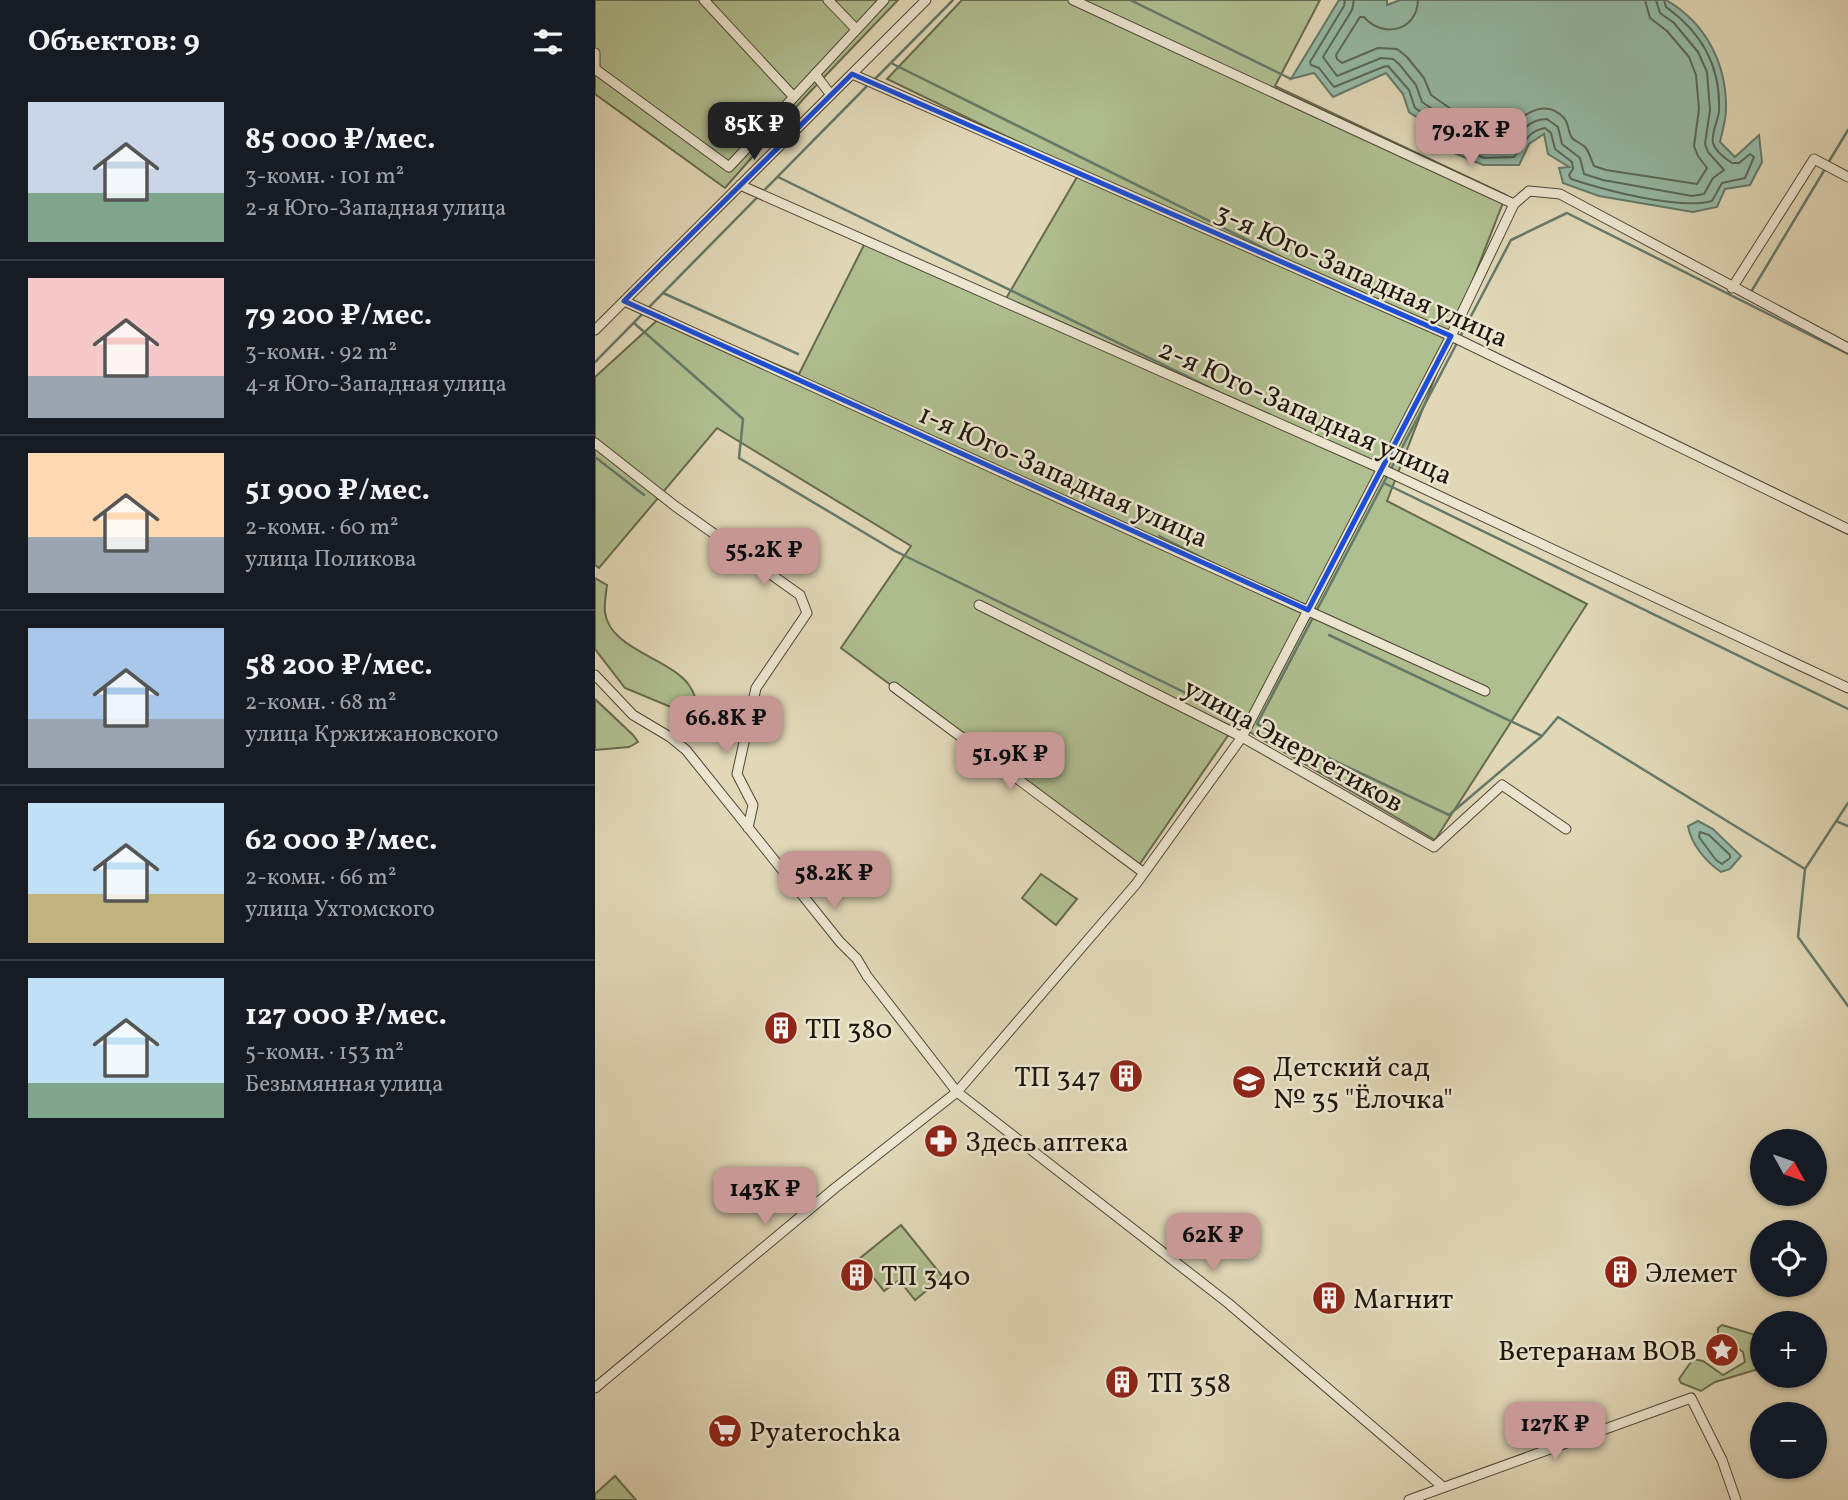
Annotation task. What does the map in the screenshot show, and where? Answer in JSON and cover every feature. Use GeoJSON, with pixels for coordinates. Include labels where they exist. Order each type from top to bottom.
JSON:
{"type":"FeatureCollection","features":[{"type":"Feature","properties":{"kind":"street"},"geometry":{"type":"LineString","coordinates":[[703,0],[793,96]]}},
{"type":"Feature","properties":{"kind":"street"},"geometry":{"type":"LineString","coordinates":[[828,0],[856,29]]}},
{"type":"Feature","properties":{"kind":"street"},"geometry":{"type":"LineString","coordinates":[[595,53],[595,69],[729,167],[884,0]]}},
{"type":"Feature","properties":{"kind":"street"},"geometry":{"type":"LineString","coordinates":[[595,330],[926,0]]}},
{"type":"Feature","properties":{"kind":"street"},"geometry":{"type":"LineString","coordinates":[[1073,0],[1514,204]]}},
{"type":"Feature","properties":{"kind":"street"},"geometry":{"type":"LineString","coordinates":[[815,74],[831,95]]}},
{"type":"Feature","properties":{"kind":"street","name":"3-я Юго-Западная улица"},"geometry":{"type":"LineString","coordinates":[[852,74],[1451,336],[1848,529]]}},
{"type":"Feature","properties":{"kind":"street"},"geometry":{"type":"LineString","coordinates":[[1732,288],[1814,159],[1848,177]]}},
{"type":"Feature","properties":{"kind":"street","name":"2-я Юго-Западная улица"},"geometry":{"type":"LineString","coordinates":[[740,185],[1382,468],[1848,688]]}},
{"type":"Feature","properties":{"kind":"street"},"geometry":{"type":"LineString","coordinates":[[595,1388],[835,1188],[957,1092],[1145,873],[1241,737],[1451,336],[1514,204],[1529,191],[1560,194],[1848,348]]}},
{"type":"Feature","properties":{"kind":"street","name":"1-я Юго-Западная улица"},"geometry":{"type":"LineString","coordinates":[[624,301],[1485,691]]}},
{"type":"Feature","properties":{"kind":"street"},"geometry":{"type":"LineString","coordinates":[[595,443],[675,506],[800,595],[807,613],[756,688],[737,774],[753,805],[748,828]]}},
{"type":"Feature","properties":{"kind":"street","name":"улица Энергетиков"},"geometry":{"type":"LineString","coordinates":[[979,605],[1241,737],[1434,848],[1502,785],[1566,829]]}},
{"type":"Feature","properties":{"kind":"street"},"geometry":{"type":"LineString","coordinates":[[595,675],[633,715],[686,750],[840,942],[857,959],[957,1092],[1228,1303],[1443,1487]]}},
{"type":"Feature","properties":{"kind":"street"},"geometry":{"type":"LineString","coordinates":[[894,687],[1145,873]]}},
{"type":"Feature","properties":{"kind":"street"},"geometry":{"type":"LineString","coordinates":[[1409,1500],[1691,1398],[1722,1461],[1736,1500]]}},
{"type":"Feature","properties":{"kind":"highlighted area"},"geometry":{"type":"Polygon","coordinates":[[[852,74],[1451,336],[1308,610],[624,301],[852,74]]]}},
{"type":"Feature","properties":{"kind":"shaded area"},"geometry":{"type":"Polygon","coordinates":[[[595,0],[898,0],[805,97],[725,188],[595,94],[595,0]]]}},
{"type":"Feature","properties":{"kind":"shaded area"},"geometry":{"type":"Polygon","coordinates":[[[962,0],[1320,0],[1275,86],[1506,195],[1387,501],[1587,604],[1435,840],[1236,724],[1137,868],[841,648],[911,546],[717,428],[599,568],[595,565],[595,377],[662,316],[799,374],[867,239],[1004,302],[1080,172],[887,79],[962,0]]]}},
{"type":"Feature","properties":{"kind":"shaded area"},"geometry":{"type":"Polygon","coordinates":[[[595,578],[607,585],[605,612],[609,625],[628,644],[668,667],[689,685],[702,720],[625,688],[595,649],[595,578]]]}},
{"type":"Feature","properties":{"kind":"shaded area"},"geometry":{"type":"Polygon","coordinates":[[[595,699],[638,742],[629,747],[595,750],[595,699]]]}},
{"type":"Feature","properties":{"kind":"shaded area"},"geometry":{"type":"Polygon","coordinates":[[[1041,874],[1077,899],[1056,925],[1022,898],[1041,874]]]}},
{"type":"Feature","properties":{"kind":"shaded area"},"geometry":{"type":"Polygon","coordinates":[[[901,1225],[943,1277],[915,1300],[899,1280],[884,1291],[859,1259],[901,1225]]]}},
{"type":"Feature","properties":{"kind":"shaded area"},"geometry":{"type":"Polygon","coordinates":[[[1722,1325],[1750,1333],[1750,1372],[1715,1382],[1701,1391],[1681,1383],[1679,1379],[1693,1359],[1703,1361],[1723,1375],[1745,1362],[1743,1352],[1718,1333],[1718,1328],[1722,1325]]]}},
{"type":"Feature","properties":{"kind":"shaded area"},"geometry":{"type":"Polygon","coordinates":[[[615,1476],[636,1500],[595,1500],[595,1494],[615,1476]]]}},
{"type":"Feature","properties":{"kind":"water"},"geometry":{"type":"Polygon","coordinates":[[[1339,0],[1387,0],[1387,5],[1400,0],[1666,0],[1692,20],[1703,33],[1718,61],[1723,77],[1726,110],[1720,142],[1735,157],[1759,135],[1762,162],[1750,185],[1725,189],[1717,207],[1693,212],[1599,196],[1563,183],[1559,168],[1569,167],[1548,154],[1544,134],[1529,144],[1519,165],[1483,165],[1454,153],[1436,130],[1409,112],[1403,94],[1386,73],[1333,97],[1314,73],[1291,79],[1339,0]]]}},
{"type":"Feature","properties":{"kind":"water"},"geometry":{"type":"Polygon","coordinates":[[[1698,821],[1713,829],[1741,856],[1730,869],[1721,872],[1696,846],[1688,826],[1698,821]]]}},
{"type":"Feature","properties":{"kind":"waterway"},"geometry":{"type":"LineString","coordinates":[[873,81],[953,0]]}},
{"type":"Feature","properties":{"kind":"waterway"},"geometry":{"type":"LineString","coordinates":[[1130,0],[1291,79]]}},
{"type":"Feature","properties":{"kind":"waterway"},"geometry":{"type":"LineString","coordinates":[[891,63],[1280,256]]}},
{"type":"Feature","properties":{"kind":"waterway"},"geometry":{"type":"LineString","coordinates":[[595,362],[868,85]]}},
{"type":"Feature","properties":{"kind":"waterway"},"geometry":{"type":"LineString","coordinates":[[1828,163],[1848,130]]}},
{"type":"Feature","properties":{"kind":"waterway"},"geometry":{"type":"LineString","coordinates":[[1751,292],[1825,169]]}},
{"type":"Feature","properties":{"kind":"waterway"},"geometry":{"type":"LineString","coordinates":[[778,177],[1215,390]]}},
{"type":"Feature","properties":{"kind":"waterway"},"geometry":{"type":"LineString","coordinates":[[1460,337],[1511,240],[1567,213],[1848,354]]}},
{"type":"Feature","properties":{"kind":"waterway"},"geometry":{"type":"LineString","coordinates":[[663,293],[798,354]]}},
{"type":"Feature","properties":{"kind":"waterway"},"geometry":{"type":"LineString","coordinates":[[634,323],[743,419],[739,458],[895,551],[1233,716]]}},
{"type":"Feature","properties":{"kind":"waterway"},"geometry":{"type":"LineString","coordinates":[[1457,343],[1257,724],[1449,815],[1542,736],[1558,717],[1805,869]]}},
{"type":"Feature","properties":{"kind":"waterway"},"geometry":{"type":"LineString","coordinates":[[595,457],[644,495]]}},
{"type":"Feature","properties":{"kind":"waterway"},"geometry":{"type":"LineString","coordinates":[[1384,483],[1848,709]]}},
{"type":"Feature","properties":{"kind":"waterway"},"geometry":{"type":"LineString","coordinates":[[1781,501],[1848,534]]}},
{"type":"Feature","properties":{"kind":"waterway"},"geometry":{"type":"LineString","coordinates":[[1159,536],[1215,564]]}},
{"type":"Feature","properties":{"kind":"waterway"},"geometry":{"type":"LineString","coordinates":[[1329,635],[1542,736]]}},
{"type":"Feature","properties":{"kind":"waterway"},"geometry":{"type":"LineString","coordinates":[[1848,803],[1805,869],[1798,937],[1848,1006]]}},
{"type":"Feature","properties":{"kind":"waterway"},"geometry":{"type":"LineString","coordinates":[[1836,821],[1848,826]]}},
{"type":"Feature","properties":{"kind":"place","name":"ТП 380"},"geometry":{"type":"Point","coordinates":[781,1028]}},
{"type":"Feature","properties":{"kind":"place","name":"ТП 347"},"geometry":{"type":"Point","coordinates":[1126,1076]}},
{"type":"Feature","properties":{"kind":"place","name":"Детский сад № 35 \"Ёлочка\""},"geometry":{"type":"Point","coordinates":[1249,1082]}},
{"type":"Feature","properties":{"kind":"place","name":"Здесь аптека"},"geometry":{"type":"Point","coordinates":[941,1141]}},
{"type":"Feature","properties":{"kind":"place","name":"Элемет"},"geometry":{"type":"Point","coordinates":[1621,1272]}},
{"type":"Feature","properties":{"kind":"place","name":"ТП 340"},"geometry":{"type":"Point","coordinates":[857,1275]}},
{"type":"Feature","properties":{"kind":"place","name":"Магнит"},"geometry":{"type":"Point","coordinates":[1329,1298]}},
{"type":"Feature","properties":{"kind":"place","name":"Ветеранам ВОВ"},"geometry":{"type":"Point","coordinates":[1722,1350]}},
{"type":"Feature","properties":{"kind":"place","name":"ТП 358"},"geometry":{"type":"Point","coordinates":[1122,1382]}},
{"type":"Feature","properties":{"kind":"place","name":"Pyaterochka"},"geometry":{"type":"Point","coordinates":[725,1431]}}]}
